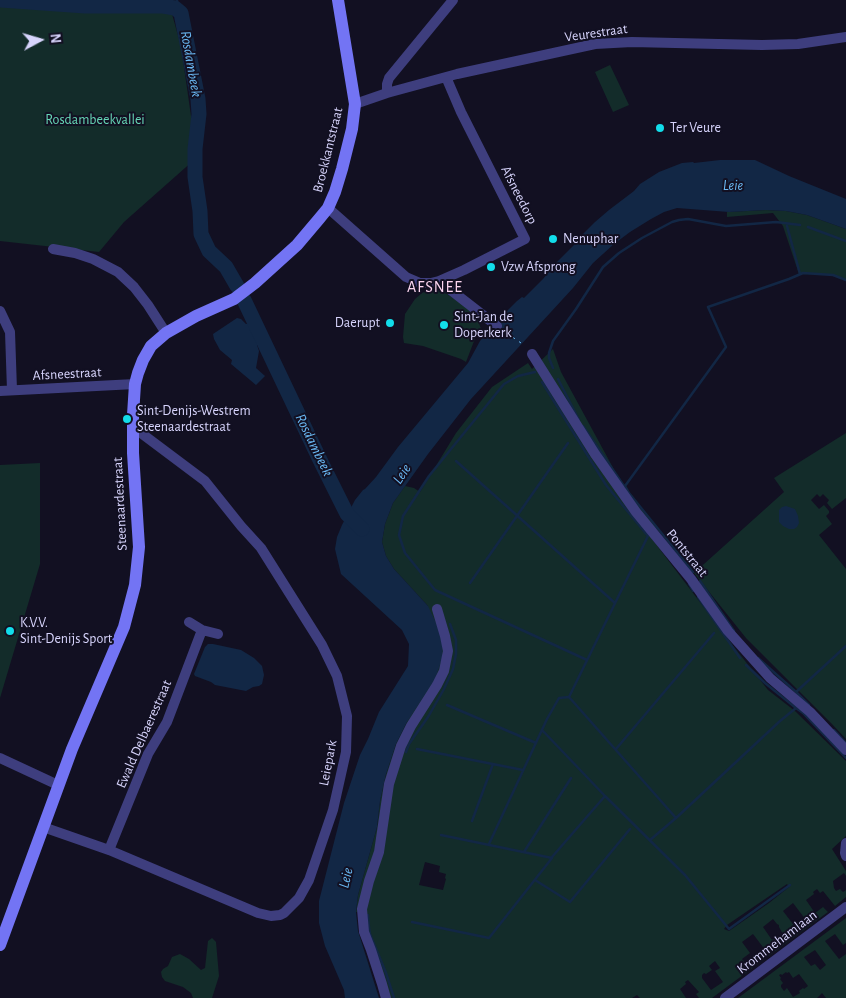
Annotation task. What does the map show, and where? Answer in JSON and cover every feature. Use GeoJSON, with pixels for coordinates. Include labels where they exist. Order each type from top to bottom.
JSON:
{"type":"FeatureCollection","features":[{"type":"Feature","properties":{"kind":"street","name":"Broekkantstraat"},"geometry":{"type":"LineString","coordinates":[[234,298],[255,283],[297,245],[320,219],[336,192],[352,129],[355,104],[338,0]]}},
{"type":"Feature","properties":{"kind":"street"},"geometry":{"type":"LineString","coordinates":[[387,94],[389,78],[453,0]]}},
{"type":"Feature","properties":{"kind":"street","name":"Veurestraat"},"geometry":{"type":"LineString","coordinates":[[355,104],[446,77],[612,42],[762,45],[798,44],[846,37]]}},
{"type":"Feature","properties":{"kind":"street","name":"Afsneedorp"},"geometry":{"type":"LineString","coordinates":[[328,208],[406,277],[420,283],[439,281],[525,239],[460,112],[446,77]]}},
{"type":"Feature","properties":{"kind":"street"},"geometry":{"type":"LineString","coordinates":[[53,249],[93,259],[118,272],[139,293],[166,333]]}},
{"type":"Feature","properties":{"kind":"street"},"geometry":{"type":"LineString","coordinates":[[439,281],[497,326]]}},
{"type":"Feature","properties":{"kind":"street","name":"Steenaardestraat"},"geometry":{"type":"LineString","coordinates":[[0,945],[72,749],[124,627],[135,585],[139,547],[132,427],[135,384],[143,360],[151,346],[166,333],[234,298]]}},
{"type":"Feature","properties":{"kind":"street"},"geometry":{"type":"LineString","coordinates":[[0,311],[10,332],[12,390]]}},
{"type":"Feature","properties":{"kind":"street","name":"Pontstraat"},"geometry":{"type":"LineString","coordinates":[[532,354],[631,505],[691,578],[728,631],[770,678],[810,712],[846,750]]}},
{"type":"Feature","properties":{"kind":"street","name":"Afsneestraat"},"geometry":{"type":"LineString","coordinates":[[0,391],[135,384]]}},
{"type":"Feature","properties":{"kind":"street","name":"Leiepark"},"geometry":{"type":"LineString","coordinates":[[43,827],[109,850],[258,913],[271,916],[284,913],[299,898],[309,880],[332,810],[346,752],[347,716],[337,676],[322,645],[261,548],[205,481],[132,427]]}},
{"type":"Feature","properties":{"kind":"street"},"geometry":{"type":"LineString","coordinates":[[386,998],[364,932],[362,909],[380,852],[389,784],[401,746],[444,671],[448,651],[446,636],[437,610]]}},
{"type":"Feature","properties":{"kind":"street"},"geometry":{"type":"LineString","coordinates":[[189,622],[202,630],[218,634]]}},
{"type":"Feature","properties":{"kind":"street","name":"Ewald Delbaerestraat"},"geometry":{"type":"LineString","coordinates":[[109,850],[148,754],[166,722],[202,630]]}},
{"type":"Feature","properties":{"kind":"street"},"geometry":{"type":"LineString","coordinates":[[0,758],[58,785]]}},
{"type":"Feature","properties":{"kind":"street"},"geometry":{"type":"LineString","coordinates":[[846,843],[846,856]]}},
{"type":"Feature","properties":{"kind":"street","name":"Krommehamlaan"},"geometry":{"type":"LineString","coordinates":[[725,998],[846,907]]}},
{"type":"Feature","properties":{"kind":"green space","name":"Rosdambeekvallei"},"geometry":{"type":"Polygon","coordinates":[[[0,0],[173,0],[170,7],[181,46],[193,130],[194,160],[124,222],[99,252],[0,241],[0,0]]]}},
{"type":"Feature","properties":{"kind":"green space"},"geometry":{"type":"Polygon","coordinates":[[[610,65],[629,105],[613,112],[595,72],[610,65]]]}},
{"type":"Feature","properties":{"kind":"green space"},"geometry":{"type":"Polygon","coordinates":[[[766,210],[807,215],[846,229],[846,281],[832,275],[799,274],[783,226],[773,213],[727,217],[727,212],[766,210]]]}},
{"type":"Feature","properties":{"kind":"green space"},"geometry":{"type":"Polygon","coordinates":[[[431,289],[441,290],[474,312],[482,332],[476,336],[466,362],[423,346],[404,343],[405,314],[415,299],[431,289]]]}},
{"type":"Feature","properties":{"kind":"green space"},"geometry":{"type":"Polygon","coordinates":[[[553,349],[561,372],[623,486],[657,528],[652,539],[768,690],[795,711],[846,761],[846,836],[832,849],[846,871],[846,876],[844,873],[833,881],[834,888],[836,891],[840,889],[843,892],[846,890],[846,897],[835,906],[823,891],[820,893],[817,889],[813,892],[814,894],[806,900],[815,913],[823,907],[828,912],[712,998],[699,998],[696,994],[699,992],[688,980],[680,989],[686,998],[640,998],[637,995],[632,998],[389,998],[370,937],[365,914],[356,912],[358,895],[377,827],[386,774],[396,744],[407,722],[428,606],[394,569],[386,556],[382,542],[385,524],[393,503],[405,486],[420,492],[456,433],[492,387],[528,363],[532,369],[553,349]],[[425,862],[419,885],[443,890],[446,874],[439,872],[440,866],[425,862]],[[787,884],[727,925],[724,929],[729,931],[769,903],[789,887],[787,884]],[[793,903],[783,911],[796,928],[806,920],[793,903]],[[773,919],[763,927],[772,940],[775,938],[778,941],[784,936],[779,925],[773,919]],[[753,934],[742,942],[750,953],[742,959],[746,964],[766,951],[753,934]],[[715,961],[709,966],[712,970],[702,975],[702,978],[711,990],[723,982],[715,971],[720,968],[715,961]]]}},
{"type":"Feature","properties":{"kind":"green space"},"geometry":{"type":"Polygon","coordinates":[[[846,433],[846,498],[832,509],[827,503],[829,500],[823,494],[820,497],[817,494],[811,500],[819,509],[824,505],[829,511],[826,516],[832,524],[819,535],[846,569],[846,739],[746,638],[694,573],[784,492],[774,478],[846,433]]]}},
{"type":"Feature","properties":{"kind":"green space","name":"K.V.V. Sint-Denijs Sport"},"geometry":{"type":"Polygon","coordinates":[[[40,463],[40,564],[0,698],[0,465],[40,463]]]}},
{"type":"Feature","properties":{"kind":"green space"},"geometry":{"type":"Polygon","coordinates":[[[846,918],[846,943],[843,945],[835,934],[825,941],[839,959],[846,954],[846,998],[826,998],[822,993],[817,998],[738,998],[846,918]],[[815,950],[804,957],[811,966],[815,964],[820,970],[826,965],[815,950]],[[789,972],[779,975],[783,983],[781,987],[784,991],[787,988],[793,997],[808,986],[799,974],[793,978],[789,972]]]}},
{"type":"Feature","properties":{"kind":"green space"},"geometry":{"type":"Polygon","coordinates":[[[212,938],[216,942],[219,976],[212,998],[193,998],[191,993],[183,987],[165,981],[161,972],[168,966],[172,957],[180,954],[201,970],[205,968],[208,941],[212,938]]]}},
{"type":"Feature","properties":{"kind":"water","name":"Leie"},"geometry":{"type":"Polygon","coordinates":[[[755,160],[846,199],[846,229],[807,215],[786,211],[729,212],[677,208],[651,219],[614,244],[593,263],[573,288],[471,399],[393,503],[385,524],[382,542],[386,556],[394,569],[428,606],[443,642],[442,659],[435,679],[407,722],[396,744],[386,774],[377,827],[358,895],[356,912],[358,931],[379,998],[345,998],[344,990],[325,946],[319,923],[319,901],[344,803],[360,755],[379,712],[408,666],[409,644],[402,630],[341,574],[335,549],[342,525],[355,500],[376,477],[398,447],[468,363],[480,341],[517,301],[522,297],[524,298],[543,279],[595,222],[640,184],[659,172],[682,163],[755,160]]]}},
{"type":"Feature","properties":{"kind":"water"},"geometry":{"type":"Polygon","coordinates":[[[237,318],[246,324],[250,323],[260,343],[257,345],[259,351],[256,368],[265,376],[256,385],[231,364],[232,360],[220,350],[214,339],[213,334],[237,318]]]}},
{"type":"Feature","properties":{"kind":"water"},"geometry":{"type":"Polygon","coordinates":[[[786,506],[795,509],[798,516],[799,523],[794,529],[789,529],[779,522],[779,510],[786,506]]]}},
{"type":"Feature","properties":{"kind":"water"},"geometry":{"type":"Polygon","coordinates":[[[208,644],[241,650],[254,658],[262,666],[264,675],[262,684],[246,691],[215,685],[195,676],[194,674],[208,644]]]}},
{"type":"Feature","properties":{"kind":"waterway","name":"Rosdambeek"},"geometry":{"type":"LineString","coordinates":[[0,0],[85,6],[163,6],[175,8],[181,13],[198,99],[199,114],[195,149],[195,177],[201,234],[209,251],[226,267],[237,286]]}},
{"type":"Feature","properties":{"kind":"waterway","name":"Rosdambeek"},"geometry":{"type":"LineString","coordinates":[[176,9],[177,0]]}},
{"type":"Feature","properties":{"kind":"waterway"},"geometry":{"type":"LineString","coordinates":[[553,368],[549,358],[553,341],[603,267],[619,253],[642,238],[672,222],[688,219],[726,226],[776,222],[800,225]]}},
{"type":"Feature","properties":{"kind":"waterway"},"geometry":{"type":"LineString","coordinates":[[787,226],[800,274]]}},
{"type":"Feature","properties":{"kind":"waterway"},"geometry":{"type":"LineString","coordinates":[[808,227],[846,241]]}},
{"type":"Feature","properties":{"kind":"waterway"},"geometry":{"type":"LineString","coordinates":[[693,572],[625,486],[726,347],[708,307],[803,273],[833,275],[846,280]]}},
{"type":"Feature","properties":{"kind":"waterway","name":"Rosdambeek"},"geometry":{"type":"LineString","coordinates":[[244,300],[347,514],[362,529]]}},
{"type":"Feature","properties":{"kind":"waterway","name":"Rosdambeek"},"geometry":{"type":"LineString","coordinates":[[255,334],[259,332]]}},
{"type":"Feature","properties":{"kind":"waterway"},"geometry":{"type":"LineString","coordinates":[[535,372],[518,376],[504,384],[429,476],[403,516],[399,535],[405,553],[435,590],[587,660]]}},
{"type":"Feature","properties":{"kind":"waterway"},"geometry":{"type":"LineString","coordinates":[[558,379],[579,420]]}},
{"type":"Feature","properties":{"kind":"waterway"},"geometry":{"type":"LineString","coordinates":[[542,382],[606,485],[648,536],[569,697]]}},
{"type":"Feature","properties":{"kind":"waterway"},"geometry":{"type":"LineString","coordinates":[[583,426],[624,486]]}},
{"type":"Feature","properties":{"kind":"waterway"},"geometry":{"type":"LineString","coordinates":[[470,583],[568,443]]}},
{"type":"Feature","properties":{"kind":"waterway"},"geometry":{"type":"LineString","coordinates":[[456,461],[615,603]]}},
{"type":"Feature","properties":{"kind":"waterway"},"geometry":{"type":"LineString","coordinates":[[700,581],[734,631]]}},
{"type":"Feature","properties":{"kind":"waterway"},"geometry":{"type":"LineString","coordinates":[[689,584],[693,591]]}},
{"type":"Feature","properties":{"kind":"waterway"},"geometry":{"type":"LineString","coordinates":[[698,597],[740,658]]}},
{"type":"Feature","properties":{"kind":"waterway"},"geometry":{"type":"LineString","coordinates":[[406,752],[409,744],[428,717],[444,689],[453,669],[456,640],[450,624]]}},
{"type":"Feature","properties":{"kind":"waterway"},"geometry":{"type":"LineString","coordinates":[[616,749],[714,633]]}},
{"type":"Feature","properties":{"kind":"waterway"},"geometry":{"type":"LineString","coordinates":[[758,658],[796,692],[846,646]]}},
{"type":"Feature","properties":{"kind":"waterway"},"geometry":{"type":"LineString","coordinates":[[746,665],[796,708]]}},
{"type":"Feature","properties":{"kind":"waterway"},"geometry":{"type":"LineString","coordinates":[[796,692],[809,705]]}},
{"type":"Feature","properties":{"kind":"waterway"},"geometry":{"type":"LineString","coordinates":[[489,844],[547,719],[559,698],[569,697],[676,818]]}},
{"type":"Feature","properties":{"kind":"waterway"},"geometry":{"type":"LineString","coordinates":[[447,705],[536,743]]}},
{"type":"Feature","properties":{"kind":"waterway"},"geometry":{"type":"LineString","coordinates":[[650,840],[796,708],[846,758]]}},
{"type":"Feature","properties":{"kind":"waterway"},"geometry":{"type":"LineString","coordinates":[[542,730],[685,875],[729,929],[790,885]]}},
{"type":"Feature","properties":{"kind":"waterway"},"geometry":{"type":"LineString","coordinates":[[834,730],[846,743]]}},
{"type":"Feature","properties":{"kind":"waterway"},"geometry":{"type":"LineString","coordinates":[[417,749],[523,770]]}},
{"type":"Feature","properties":{"kind":"waterway"},"geometry":{"type":"LineString","coordinates":[[472,821],[493,764]]}},
{"type":"Feature","properties":{"kind":"waterway"},"geometry":{"type":"LineString","coordinates":[[524,852],[571,778]]}},
{"type":"Feature","properties":{"kind":"waterway"},"geometry":{"type":"LineString","coordinates":[[552,857],[605,796]]}},
{"type":"Feature","properties":{"kind":"waterway"},"geometry":{"type":"LineString","coordinates":[[535,880],[570,902],[630,829]]}},
{"type":"Feature","properties":{"kind":"waterway"},"geometry":{"type":"LineString","coordinates":[[412,922],[489,938],[552,858],[441,835]]}},
{"type":"Feature","properties":{"kind":"waterway"},"geometry":{"type":"LineString","coordinates":[[368,915],[370,934],[394,998]]}},
{"type":"Feature","properties":{"kind":"ferry route"},"geometry":{"type":"LineString","coordinates":[[501,329],[521,343]]}},
{"type":"Feature","properties":{"kind":"place","name":"Ter Veure"},"geometry":{"type":"Point","coordinates":[660,128]}},
{"type":"Feature","properties":{"kind":"place","name":"Nenuphar"},"geometry":{"type":"Point","coordinates":[553,239]}},
{"type":"Feature","properties":{"kind":"place","name":"Vzw Afsprong"},"geometry":{"type":"Point","coordinates":[491,267]}},
{"type":"Feature","properties":{"kind":"place","name":"Daerupt"},"geometry":{"type":"Point","coordinates":[390,323]}},
{"type":"Feature","properties":{"kind":"place","name":"Sint-Jan de Doperkerk"},"geometry":{"type":"Point","coordinates":[444,325]}},
{"type":"Feature","properties":{"kind":"place","name":"Sint-Denijs-Westrem Steenaardestraat"},"geometry":{"type":"Point","coordinates":[127,419]}},
{"type":"Feature","properties":{"kind":"place","name":"K.V.V. Sint-Denijs Sport"},"geometry":{"type":"Point","coordinates":[10,631]}},
{"type":"Feature","properties":{"kind":"district","name":"AFSNEE"},"geometry":{"type":"Point","coordinates":[435,287]}}]}
